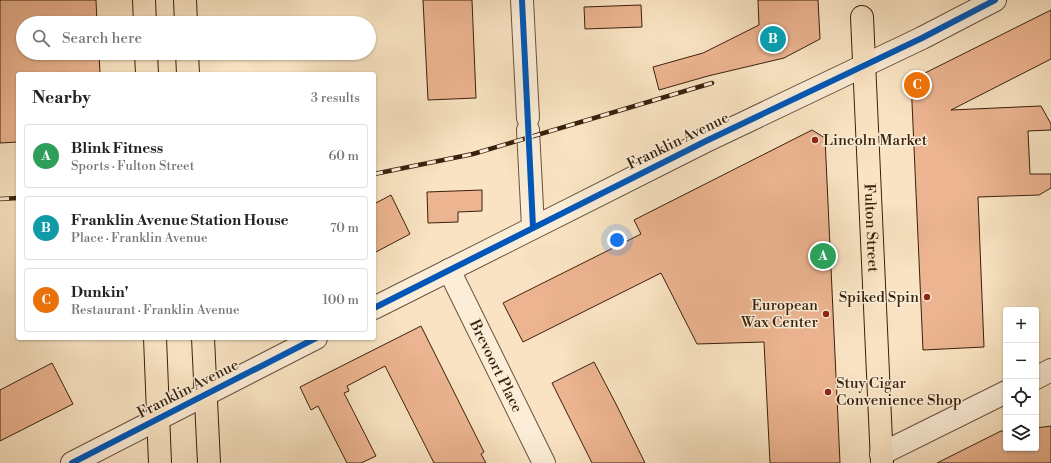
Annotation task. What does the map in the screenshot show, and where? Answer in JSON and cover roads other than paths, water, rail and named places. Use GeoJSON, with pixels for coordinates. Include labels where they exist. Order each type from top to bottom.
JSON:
{"type":"FeatureCollection","features":[{"type":"Feature","properties":{"kind":"main road"},"geometry":{"type":"LineString","coordinates":[[144,0],[144,16]]}},
{"type":"Feature","properties":{"kind":"main road"},"geometry":{"type":"LineString","coordinates":[[185,0],[186,16]]}},
{"type":"Feature","properties":{"kind":"main road","name":"Fulton Street"},"geometry":{"type":"LineString","coordinates":[[862,7],[882,458]]}},
{"type":"Feature","properties":{"kind":"main road"},"geometry":{"type":"LineString","coordinates":[[146,60],[147,72]]}},
{"type":"Feature","properties":{"kind":"main road"},"geometry":{"type":"LineString","coordinates":[[187,60],[188,72]]}},
{"type":"Feature","properties":{"kind":"main road"},"geometry":{"type":"LineString","coordinates":[[155,340],[160,463]]}},
{"type":"Feature","properties":{"kind":"main road"},"geometry":{"type":"LineString","coordinates":[[203,340],[209,463]]}},
{"type":"Feature","properties":{"kind":"street"},"geometry":{"type":"LineString","coordinates":[[522,0],[533,227]]}},
{"type":"Feature","properties":{"kind":"street","name":"Franklin Avenue"},"geometry":{"type":"LineString","coordinates":[[376,307],[533,227],[713,138],[922,38],[995,0]]}},
{"type":"Feature","properties":{"kind":"street","name":"Brevoort Place"},"geometry":{"type":"LineString","coordinates":[[449,270],[544,463]]}},
{"type":"Feature","properties":{"kind":"street","name":"Franklin Avenue"},"geometry":{"type":"LineString","coordinates":[[72,463],[312,340]]}},
{"type":"Feature","properties":{"kind":"street"},"geometry":{"type":"LineString","coordinates":[[1039,376],[1051,370]]}},
{"type":"Feature","properties":{"kind":"street"},"geometry":{"type":"LineString","coordinates":[[882,458],[1003,394]]}},
{"type":"Feature","properties":{"kind":"railway"},"geometry":{"type":"LineString","coordinates":[[376,174],[473,154],[712,83]]}},
{"type":"Feature","properties":{"kind":"railway"},"geometry":{"type":"LineString","coordinates":[[0,199],[16,198]]}},
{"type":"Feature","properties":{"kind":"place","name":"Franklin Avenue Station House"},"geometry":{"type":"Point","coordinates":[773,39]}},
{"type":"Feature","properties":{"kind":"place","name":"Dunkin'"},"geometry":{"type":"Point","coordinates":[917,85]}},
{"type":"Feature","properties":{"kind":"place","name":"Lincoln Market"},"geometry":{"type":"Point","coordinates":[815,140]}},
{"type":"Feature","properties":{"kind":"place","name":"Blink Fitness"},"geometry":{"type":"Point","coordinates":[823,256]}},
{"type":"Feature","properties":{"kind":"place","name":"Spiked Spin"},"geometry":{"type":"Point","coordinates":[927,297]}},
{"type":"Feature","properties":{"kind":"place","name":"European Wax Center"},"geometry":{"type":"Point","coordinates":[826,314]}},
{"type":"Feature","properties":{"kind":"place","name":"Stuy Cigar Convenience Shop"},"geometry":{"type":"Point","coordinates":[828,392]}}]}
